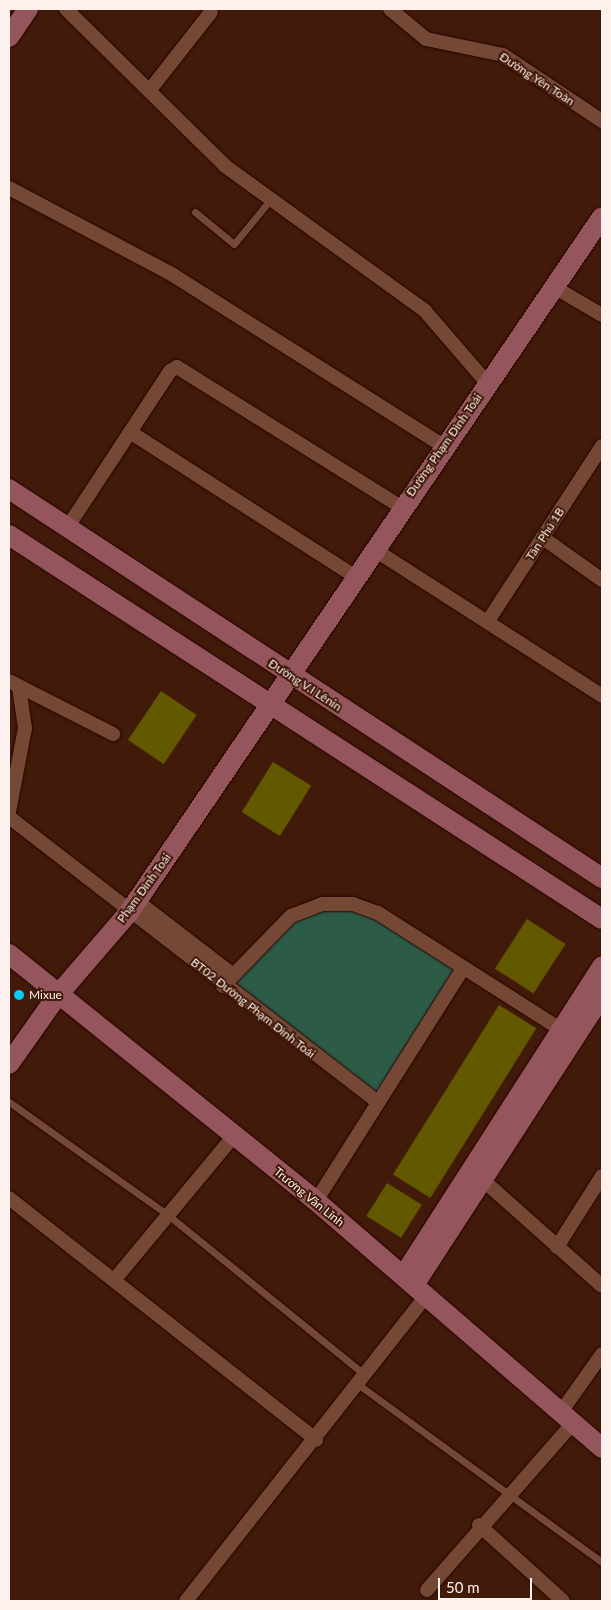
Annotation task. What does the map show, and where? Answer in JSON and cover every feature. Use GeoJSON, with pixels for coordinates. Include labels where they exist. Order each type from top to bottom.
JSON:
{"type":"FeatureCollection","features":[{"type":"Feature","properties":{"kind":"street"},"geometry":{"type":"LineString","coordinates":[[9,37],[28,9]]}},
{"type":"Feature","properties":{"kind":"street"},"geometry":{"type":"LineString","coordinates":[[66,9],[225,166],[425,312],[488,384]]}},
{"type":"Feature","properties":{"kind":"street","name":"Đường Yên Toàn"},"geometry":{"type":"LineString","coordinates":[[390,9],[426,39],[503,55],[602,121]]}},
{"type":"Feature","properties":{"kind":"street"},"geometry":{"type":"LineString","coordinates":[[149,91],[211,12]]}},
{"type":"Feature","properties":{"kind":"street"},"geometry":{"type":"LineString","coordinates":[[9,188],[172,275],[443,446]]}},
{"type":"Feature","properties":{"kind":"street","name":"Đường Phạm Đình Toái"},"geometry":{"type":"LineString","coordinates":[[289,675],[375,550],[401,507],[602,217]]}},
{"type":"Feature","properties":{"kind":"street"},"geometry":{"type":"LineString","coordinates":[[554,287],[602,315]]}},
{"type":"Feature","properties":{"kind":"street"},"geometry":{"type":"LineString","coordinates":[[67,528],[170,371],[180,368],[401,507]]}},
{"type":"Feature","properties":{"kind":"street"},"geometry":{"type":"LineString","coordinates":[[130,432],[356,577]]}},
{"type":"Feature","properties":{"kind":"street","name":"Tân Phú 1B"},"geometry":{"type":"LineString","coordinates":[[488,621],[601,451]]}},
{"type":"Feature","properties":{"kind":"street","name":"Đường V.I Lênin"},"geometry":{"type":"LineString","coordinates":[[9,489],[289,675],[602,878]]}},
{"type":"Feature","properties":{"kind":"street"},"geometry":{"type":"LineString","coordinates":[[9,535],[602,919]]}},
{"type":"Feature","properties":{"kind":"street"},"geometry":{"type":"LineString","coordinates":[[543,538],[602,580]]}},
{"type":"Feature","properties":{"kind":"street"},"geometry":{"type":"LineString","coordinates":[[375,550],[602,696]]}},
{"type":"Feature","properties":{"kind":"street","name":"Phạm Đình Toái"},"geometry":{"type":"LineString","coordinates":[[9,1064],[57,996],[134,906],[289,675]]}},
{"type":"Feature","properties":{"kind":"street"},"geometry":{"type":"LineString","coordinates":[[14,685],[113,734]]}},
{"type":"Feature","properties":{"kind":"street"},"geometry":{"type":"LineString","coordinates":[[9,812],[26,723],[14,685]]}},
{"type":"Feature","properties":{"kind":"street"},"geometry":{"type":"LineString","coordinates":[[9,817],[134,906]]}},
{"type":"Feature","properties":{"kind":"street"},"geometry":{"type":"LineString","coordinates":[[223,986],[292,916],[333,902],[370,909],[462,970],[562,1030]]}},
{"type":"Feature","properties":{"kind":"street","name":"BT02 Đường Phạm Đình Toái"},"geometry":{"type":"LineString","coordinates":[[134,906],[233,975]]}},
{"type":"Feature","properties":{"kind":"street","name":"BT02 Đường Phạm Đình Toái"},"geometry":{"type":"LineString","coordinates":[[134,906],[223,986],[378,1102]]}},
{"type":"Feature","properties":{"kind":"street","name":"Trương Văn Lĩnh"},"geometry":{"type":"LineString","coordinates":[[9,954],[57,996],[316,1201],[602,1448]]}},
{"type":"Feature","properties":{"kind":"street"},"geometry":{"type":"LineString","coordinates":[[186,1601],[363,1381],[415,1285],[562,1030],[602,966]]}},
{"type":"Feature","properties":{"kind":"street"},"geometry":{"type":"LineString","coordinates":[[316,1201],[462,970]]}},
{"type":"Feature","properties":{"kind":"street"},"geometry":{"type":"LineString","coordinates":[[415,1285],[602,995]]}},
{"type":"Feature","properties":{"kind":"street"},"geometry":{"type":"LineString","coordinates":[[115,1280],[233,1136]]}},
{"type":"Feature","properties":{"kind":"street"},"geometry":{"type":"LineString","coordinates":[[557,1247],[602,1176]]}},
{"type":"Feature","properties":{"kind":"street"},"geometry":{"type":"LineString","coordinates":[[483,1180],[602,1286]]}},
{"type":"Feature","properties":{"kind":"street"},"geometry":{"type":"LineString","coordinates":[[9,1198],[316,1440]]}},
{"type":"Feature","properties":{"kind":"street"},"geometry":{"type":"LineString","coordinates":[[427,1590],[479,1525],[509,1492],[567,1417],[602,1354]]}},
{"type":"Feature","properties":{"kind":"street"},"geometry":{"type":"LineString","coordinates":[[479,1525],[563,1601]]}},
{"type":"Feature","properties":{"kind":"lane"},"geometry":{"type":"LineString","coordinates":[[195,212],[234,244],[270,200]]}},
{"type":"Feature","properties":{"kind":"lane"},"geometry":{"type":"LineString","coordinates":[[9,1102],[168,1215],[363,1381],[602,1562]]}},
{"type":"Feature","properties":{"kind":"green space"},"geometry":{"type":"Polygon","coordinates":[[[353,904],[462,970],[378,1102],[223,986],[291,916],[353,904]]]}},
{"type":"Feature","properties":{"kind":"building"},"geometry":{"type":"Polygon","coordinates":[[[161,691],[197,715],[164,764],[128,740],[161,691]]]}},
{"type":"Feature","properties":{"kind":"building"},"geometry":{"type":"Polygon","coordinates":[[[273,762],[311,786],[280,836],[242,812],[273,762]]]}},
{"type":"Feature","properties":{"kind":"building"},"geometry":{"type":"Polygon","coordinates":[[[527,919],[566,944],[533,994],[495,968],[527,919]]]}},
{"type":"Feature","properties":{"kind":"building"},"geometry":{"type":"Polygon","coordinates":[[[499,1005],[536,1028],[430,1198],[393,1175],[499,1005]]]}},
{"type":"Feature","properties":{"kind":"building"},"geometry":{"type":"Polygon","coordinates":[[[387,1183],[422,1205],[401,1238],[366,1216],[387,1183]]]}},
{"type":"Feature","properties":{"kind":"place","name":"Mixue"},"geometry":{"type":"Point","coordinates":[19,995]}}]}
